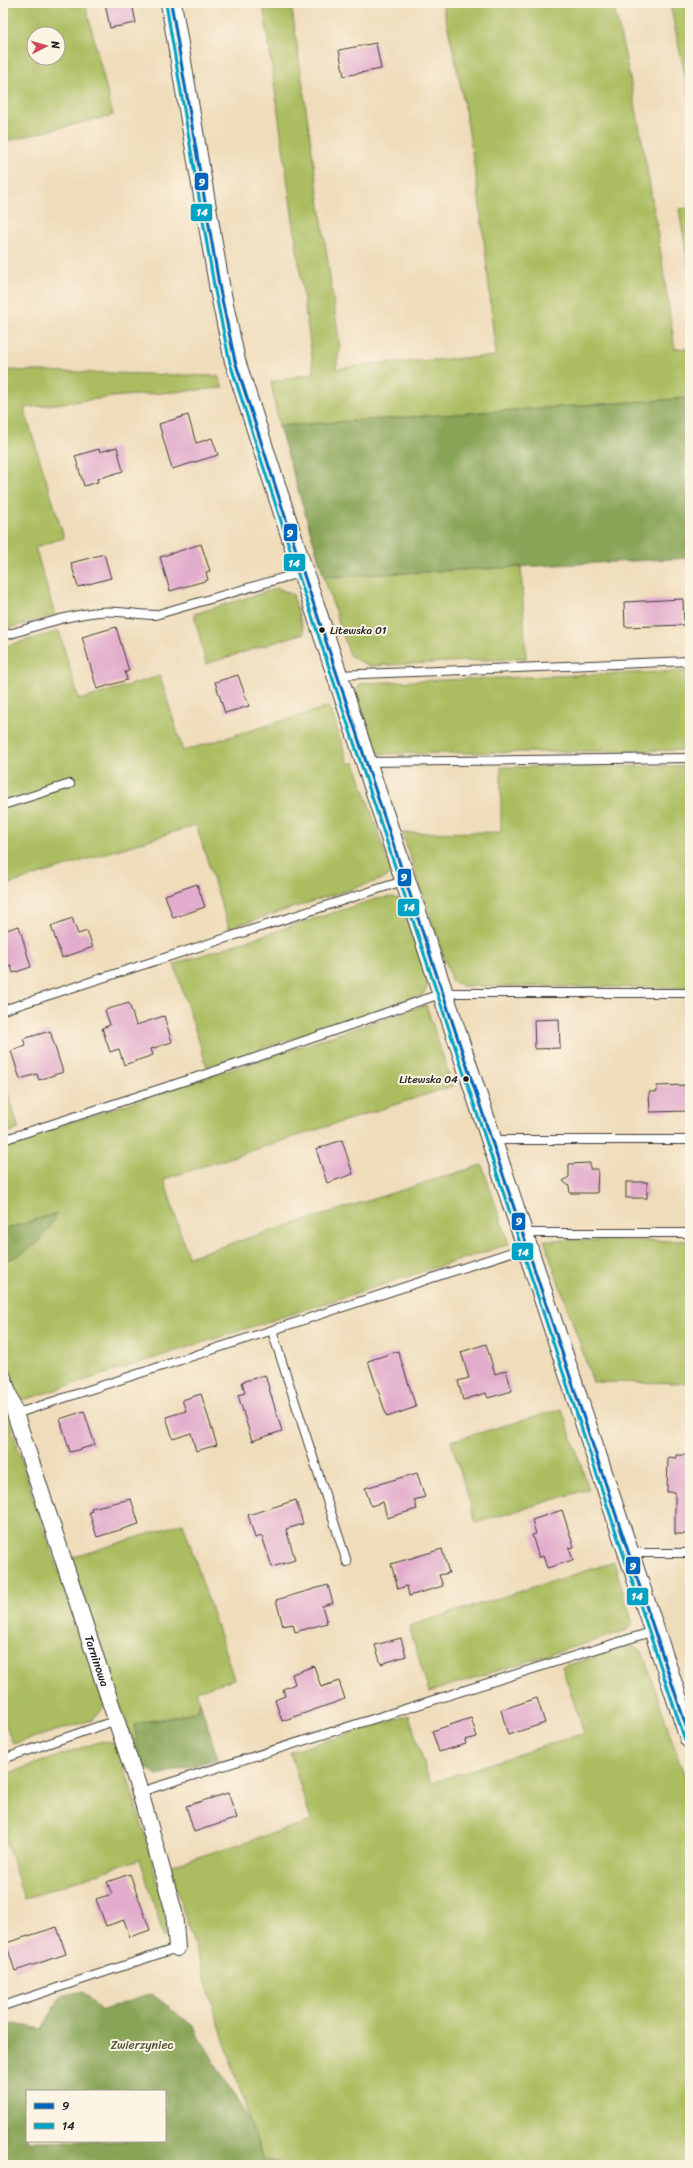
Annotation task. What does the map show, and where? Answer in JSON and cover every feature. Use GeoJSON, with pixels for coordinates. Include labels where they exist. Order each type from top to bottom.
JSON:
{"type":"FeatureCollection","features":[{"type":"Feature","properties":{"kind":"street"},"geometry":{"type":"LineString","coordinates":[[171,3],[220,290],[235,361],[337,675],[690,1738]]}},
{"type":"Feature","properties":{"kind":"street","name":"Tarninowa"},"geometry":{"type":"LineString","coordinates":[[3,1377],[140,1792],[174,1912],[177,1948]]}},
{"type":"Feature","properties":{"kind":"lane"},"geometry":{"type":"LineString","coordinates":[[3,636],[69,617],[99,612],[121,611],[140,615],[155,615],[303,572]]}},
{"type":"Feature","properties":{"kind":"lane"},"geometry":{"type":"LineString","coordinates":[[337,675],[690,662]]}},
{"type":"Feature","properties":{"kind":"lane"},"geometry":{"type":"LineString","coordinates":[[366,762],[690,758]]}},
{"type":"Feature","properties":{"kind":"lane"},"geometry":{"type":"LineString","coordinates":[[3,805],[70,784]]}},
{"type":"Feature","properties":{"kind":"lane"},"geometry":{"type":"LineString","coordinates":[[3,1010],[406,880]]}},
{"type":"Feature","properties":{"kind":"lane"},"geometry":{"type":"LineString","coordinates":[[3,1140],[248,1060],[443,993],[690,994]]}},
{"type":"Feature","properties":{"kind":"lane"},"geometry":{"type":"LineString","coordinates":[[492,1140],[690,1140]]}},
{"type":"Feature","properties":{"kind":"lane"},"geometry":{"type":"LineString","coordinates":[[15,1414],[272,1331],[525,1240],[690,1233]]}},
{"type":"Feature","properties":{"kind":"lane"},"geometry":{"type":"LineString","coordinates":[[272,1331],[347,1562]]}},
{"type":"Feature","properties":{"kind":"lane"},"geometry":{"type":"LineString","coordinates":[[629,1553],[690,1553]]}},
{"type":"Feature","properties":{"kind":"lane"},"geometry":{"type":"LineString","coordinates":[[140,1792],[654,1630]]}},
{"type":"Feature","properties":{"kind":"lane"},"geometry":{"type":"LineString","coordinates":[[3,1759],[117,1720]]}},
{"type":"Feature","properties":{"kind":"lane"},"geometry":{"type":"LineString","coordinates":[[3,2006],[177,1948]]}},
{"type":"Feature","properties":{"kind":"green space"},"geometry":{"type":"Polygon","coordinates":[[[3,3],[85,3],[113,115],[3,142],[3,3]]]}},
{"type":"Feature","properties":{"kind":"green space"},"geometry":{"type":"Polygon","coordinates":[[[263,3],[291,3],[340,347],[336,369],[369,364],[495,356],[487,267],[476,178],[461,90],[442,3],[613,3],[640,132],[675,349],[690,348],[690,398],[279,426],[271,382],[314,373],[263,3]]]}},
{"type":"Feature","properties":{"kind":"green space"},"geometry":{"type":"Polygon","coordinates":[[[669,3],[690,3],[690,100],[671,9],[669,3]]]}},
{"type":"Feature","properties":{"kind":"green space"},"geometry":{"type":"Polygon","coordinates":[[[690,208],[690,276],[679,209],[690,208]]]}},
{"type":"Feature","properties":{"kind":"green space"},"geometry":{"type":"Polygon","coordinates":[[[3,370],[218,376],[223,388],[112,397],[24,408],[64,538],[35,547],[55,615],[3,630],[3,370]]]}},
{"type":"Feature","properties":{"kind":"green space"},"geometry":{"type":"Polygon","coordinates":[[[690,398],[690,558],[324,577],[279,426],[690,398]]]}},
{"type":"Feature","properties":{"kind":"green space"},"geometry":{"type":"Polygon","coordinates":[[[521,567],[526,658],[369,666],[350,656],[324,577],[521,567]]]}},
{"type":"Feature","properties":{"kind":"green space"},"geometry":{"type":"Polygon","coordinates":[[[278,588],[293,595],[304,633],[206,664],[194,614],[278,588]]]}},
{"type":"Feature","properties":{"kind":"green space"},"geometry":{"type":"Polygon","coordinates":[[[59,631],[79,700],[160,676],[183,751],[328,707],[333,716],[348,763],[355,763],[391,871],[386,878],[229,928],[196,825],[3,886],[3,647],[59,631]]]}},
{"type":"Feature","properties":{"kind":"green space"},"geometry":{"type":"Polygon","coordinates":[[[690,671],[690,750],[378,754],[355,692],[361,683],[690,671]]]}},
{"type":"Feature","properties":{"kind":"green space"},"geometry":{"type":"Polygon","coordinates":[[[690,766],[690,988],[463,986],[452,981],[402,833],[501,832],[501,767],[690,766]]]}},
{"type":"Feature","properties":{"kind":"green space"},"geometry":{"type":"Polygon","coordinates":[[[393,897],[401,900],[429,983],[423,995],[207,1067],[174,964],[376,899],[393,897]]]}},
{"type":"Feature","properties":{"kind":"green space"},"geometry":{"type":"Polygon","coordinates":[[[426,1005],[453,1086],[164,1179],[188,1257],[482,1165],[509,1244],[27,1399],[19,1399],[3,1351],[3,1261],[13,1258],[57,1213],[3,1230],[3,1145],[426,1005]]]}},
{"type":"Feature","properties":{"kind":"green space"},"geometry":{"type":"Polygon","coordinates":[[[3,1079],[19,1129],[3,1134],[3,1079]]]}},
{"type":"Feature","properties":{"kind":"green space"},"geometry":{"type":"Polygon","coordinates":[[[57,1213],[47,1231],[36,1244],[22,1254],[3,1261],[3,1230],[57,1213]]]}},
{"type":"Feature","properties":{"kind":"green space"},"geometry":{"type":"Polygon","coordinates":[[[544,1240],[690,1241],[690,1383],[593,1382],[544,1240]]]}},
{"type":"Feature","properties":{"kind":"green space"},"geometry":{"type":"Polygon","coordinates":[[[3,1400],[33,1497],[105,1706],[92,1720],[13,1744],[3,1717],[3,1400]]]}},
{"type":"Feature","properties":{"kind":"green space"},"geometry":{"type":"Polygon","coordinates":[[[562,1409],[589,1489],[476,1523],[451,1441],[562,1409]]]}},
{"type":"Feature","properties":{"kind":"green space"},"geometry":{"type":"Polygon","coordinates":[[[183,1523],[234,1679],[196,1691],[200,1702],[196,1711],[135,1725],[140,1763],[71,1558],[183,1523]]]}},
{"type":"Feature","properties":{"kind":"green space"},"geometry":{"type":"Polygon","coordinates":[[[614,1562],[633,1625],[625,1631],[429,1692],[409,1626],[614,1562]]]}},
{"type":"Feature","properties":{"kind":"green space"},"geometry":{"type":"Polygon","coordinates":[[[630,1645],[642,1651],[690,1793],[690,2165],[288,2165],[262,2159],[169,1866],[311,1821],[290,1752],[409,1715],[430,1783],[584,1733],[562,1667],[630,1645]]]}},
{"type":"Feature","properties":{"kind":"green space"},"geometry":{"type":"Polygon","coordinates":[[[200,1702],[218,1759],[157,1775],[140,1763],[135,1725],[144,1722],[168,1719],[196,1711],[200,1702]]]}},
{"type":"Feature","properties":{"kind":"green space"},"geometry":{"type":"Polygon","coordinates":[[[102,1741],[117,1743],[151,1855],[168,1932],[164,1938],[140,1859],[24,1899],[3,1831],[3,1775],[102,1741]]]}},
{"type":"Feature","properties":{"kind":"green space","name":"Zwierzyniec"},"geometry":{"type":"Polygon","coordinates":[[[83,1991],[100,2011],[152,1994],[193,2026],[253,2127],[262,2159],[288,2165],[3,2165],[3,2022],[42,2029],[61,1996],[83,1991]]]}},
{"type":"Feature","properties":{"kind":"building"},"geometry":{"type":"Polygon","coordinates":[[[105,3],[132,3],[136,23],[110,28],[105,3]]]}},
{"type":"Feature","properties":{"kind":"building"},"geometry":{"type":"Polygon","coordinates":[[[376,43],[381,69],[344,76],[339,50],[376,43]]]}},
{"type":"Feature","properties":{"kind":"building"},"geometry":{"type":"Polygon","coordinates":[[[188,415],[196,443],[212,438],[218,455],[172,469],[159,424],[188,415]]]}},
{"type":"Feature","properties":{"kind":"building"},"geometry":{"type":"Polygon","coordinates":[[[117,447],[123,471],[97,479],[98,482],[84,486],[75,456],[99,449],[100,452],[117,447]]]}},
{"type":"Feature","properties":{"kind":"building"},"geometry":{"type":"Polygon","coordinates":[[[201,544],[210,571],[206,572],[208,580],[170,591],[160,557],[201,544]]]}},
{"type":"Feature","properties":{"kind":"building"},"geometry":{"type":"Polygon","coordinates":[[[104,554],[111,578],[78,587],[71,563],[104,554]]]}},
{"type":"Feature","properties":{"kind":"building"},"geometry":{"type":"Polygon","coordinates":[[[683,599],[684,625],[625,627],[624,602],[683,599]]]}},
{"type":"Feature","properties":{"kind":"building"},"geometry":{"type":"Polygon","coordinates":[[[116,627],[129,671],[125,672],[127,680],[97,689],[82,637],[116,627]]]}},
{"type":"Feature","properties":{"kind":"building"},"geometry":{"type":"Polygon","coordinates":[[[238,675],[249,706],[225,713],[215,682],[238,675]]]}},
{"type":"Feature","properties":{"kind":"building"},"geometry":{"type":"Polygon","coordinates":[[[197,884],[205,907],[173,918],[165,895],[197,884]]]}},
{"type":"Feature","properties":{"kind":"building"},"geometry":{"type":"Polygon","coordinates":[[[72,918],[78,934],[87,931],[93,947],[62,958],[51,926],[72,918]]]}},
{"type":"Feature","properties":{"kind":"building"},"geometry":{"type":"Polygon","coordinates":[[[19,926],[31,967],[13,973],[11,965],[3,967],[3,931],[19,926]]]}},
{"type":"Feature","properties":{"kind":"building"},"geometry":{"type":"Polygon","coordinates":[[[129,1003],[136,1025],[164,1016],[172,1042],[151,1049],[153,1055],[124,1065],[119,1049],[110,1052],[102,1028],[110,1025],[105,1010],[129,1003]]]}},
{"type":"Feature","properties":{"kind":"building"},"geometry":{"type":"Polygon","coordinates":[[[559,1019],[560,1048],[535,1049],[534,1020],[559,1019]]]}},
{"type":"Feature","properties":{"kind":"building"},"geometry":{"type":"Polygon","coordinates":[[[50,1031],[63,1072],[39,1080],[37,1074],[20,1079],[11,1051],[26,1046],[23,1039],[50,1031]]]}},
{"type":"Feature","properties":{"kind":"building"},"geometry":{"type":"Polygon","coordinates":[[[690,1085],[690,1111],[650,1112],[649,1092],[657,1092],[657,1086],[690,1085]]]}},
{"type":"Feature","properties":{"kind":"building"},"geometry":{"type":"Polygon","coordinates":[[[342,1140],[353,1174],[327,1183],[316,1149],[342,1140]]]}},
{"type":"Feature","properties":{"kind":"building"},"geometry":{"type":"Polygon","coordinates":[[[590,1163],[590,1169],[598,1169],[597,1193],[570,1193],[569,1186],[563,1181],[569,1177],[569,1164],[590,1163]]]}},
{"type":"Feature","properties":{"kind":"building"},"geometry":{"type":"Polygon","coordinates":[[[626,1182],[647,1182],[647,1198],[626,1198],[626,1182]]]}},
{"type":"Feature","properties":{"kind":"building"},"geometry":{"type":"Polygon","coordinates":[[[486,1344],[495,1374],[506,1370],[512,1391],[488,1398],[486,1393],[463,1400],[458,1381],[469,1378],[461,1352],[486,1344]]]}},
{"type":"Feature","properties":{"kind":"building"},"geometry":{"type":"Polygon","coordinates":[[[398,1351],[416,1407],[387,1417],[368,1361],[398,1351]]]}},
{"type":"Feature","properties":{"kind":"building"},"geometry":{"type":"Polygon","coordinates":[[[265,1375],[282,1431],[252,1441],[238,1395],[245,1393],[242,1382],[265,1375]]]}},
{"type":"Feature","properties":{"kind":"building"},"geometry":{"type":"Polygon","coordinates":[[[201,1394],[217,1445],[196,1451],[191,1433],[173,1439],[166,1417],[186,1411],[182,1400],[201,1394]]]}},
{"type":"Feature","properties":{"kind":"building"},"geometry":{"type":"Polygon","coordinates":[[[84,1411],[95,1445],[70,1452],[60,1419],[84,1411]]]}},
{"type":"Feature","properties":{"kind":"building"},"geometry":{"type":"Polygon","coordinates":[[[676,1455],[690,1455],[690,1534],[675,1534],[675,1492],[667,1492],[668,1457],[676,1458],[676,1455]]]}},
{"type":"Feature","properties":{"kind":"building"},"geometry":{"type":"Polygon","coordinates":[[[417,1473],[425,1497],[414,1500],[417,1509],[387,1518],[383,1502],[371,1506],[365,1488],[417,1473]]]}},
{"type":"Feature","properties":{"kind":"building"},"geometry":{"type":"Polygon","coordinates":[[[131,1499],[139,1524],[97,1537],[89,1512],[92,1511],[91,1508],[131,1499]]]}},
{"type":"Feature","properties":{"kind":"building"},"geometry":{"type":"Polygon","coordinates":[[[296,1500],[303,1524],[286,1529],[295,1560],[272,1567],[262,1536],[255,1538],[248,1515],[296,1500]]]}},
{"type":"Feature","properties":{"kind":"building"},"geometry":{"type":"Polygon","coordinates":[[[562,1510],[574,1547],[569,1548],[573,1560],[547,1568],[543,1556],[539,1558],[532,1535],[536,1534],[532,1520],[562,1510]]]}},
{"type":"Feature","properties":{"kind":"building"},"geometry":{"type":"Polygon","coordinates":[[[442,1549],[449,1573],[439,1575],[443,1586],[409,1596],[407,1586],[398,1589],[391,1564],[442,1549]]]}},
{"type":"Feature","properties":{"kind":"building"},"geometry":{"type":"Polygon","coordinates":[[[328,1585],[333,1603],[322,1606],[327,1623],[295,1632],[293,1624],[283,1626],[276,1600],[328,1585]]]}},
{"type":"Feature","properties":{"kind":"building"},"geometry":{"type":"Polygon","coordinates":[[[401,1638],[406,1656],[381,1664],[375,1645],[401,1638]]]}},
{"type":"Feature","properties":{"kind":"building"},"geometry":{"type":"Polygon","coordinates":[[[314,1666],[321,1687],[339,1681],[345,1699],[282,1721],[275,1700],[285,1696],[283,1689],[295,1684],[292,1674],[314,1666]]]}},
{"type":"Feature","properties":{"kind":"building"},"geometry":{"type":"Polygon","coordinates":[[[537,1698],[545,1723],[508,1735],[501,1710],[537,1698]]]}},
{"type":"Feature","properties":{"kind":"building"},"geometry":{"type":"Polygon","coordinates":[[[471,1718],[477,1737],[465,1740],[466,1744],[439,1752],[432,1731],[471,1718]]]}},
{"type":"Feature","properties":{"kind":"building"},"geometry":{"type":"Polygon","coordinates":[[[228,1793],[237,1818],[194,1832],[186,1806],[228,1793]]]}},
{"type":"Feature","properties":{"kind":"building"},"geometry":{"type":"Polygon","coordinates":[[[130,1874],[150,1930],[130,1937],[124,1920],[106,1926],[96,1899],[112,1894],[107,1882],[130,1874]]]}},
{"type":"Feature","properties":{"kind":"building"},"geometry":{"type":"Polygon","coordinates":[[[57,1927],[66,1954],[15,1971],[6,1943],[57,1927]]]}},
{"type":"Feature","properties":{"kind":"transit line","name":"9"},"geometry":{"type":"LineString","coordinates":[[171,3],[220,290],[235,361],[303,572],[690,1738]]}},
{"type":"Feature","properties":{"kind":"transit line","name":"14"},"geometry":{"type":"LineString","coordinates":[[166,4],[215,291],[230,363],[298,574],[685,1740]]}},
{"type":"Feature","properties":{"kind":"place","name":"Litewska 01"},"geometry":{"type":"Point","coordinates":[322,630]}},
{"type":"Feature","properties":{"kind":"place","name":"Litewska 04"},"geometry":{"type":"Point","coordinates":[466,1079]}}]}
